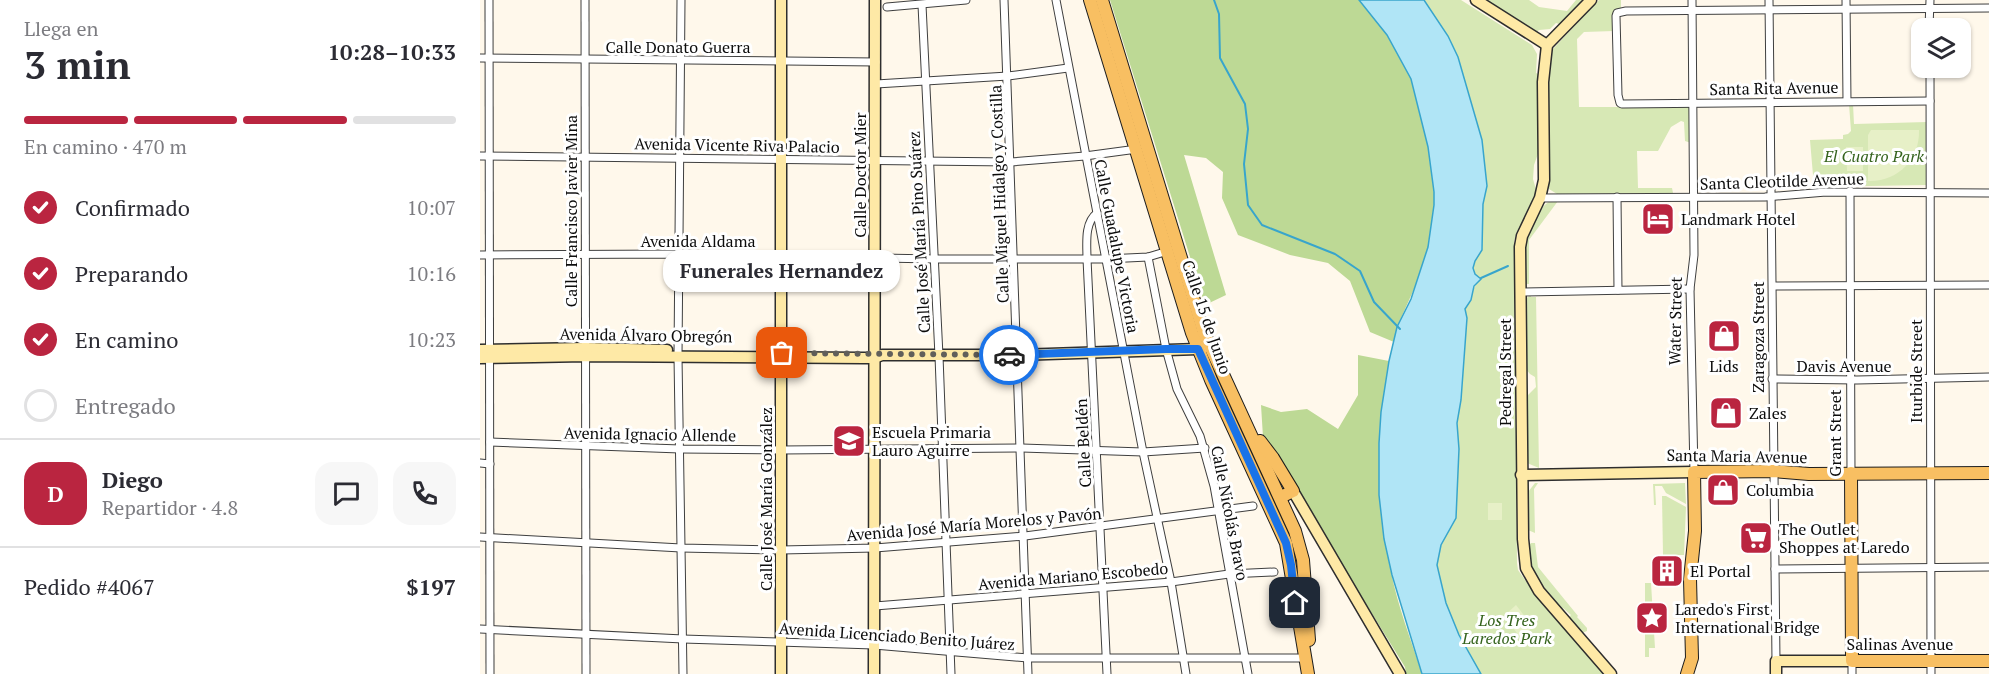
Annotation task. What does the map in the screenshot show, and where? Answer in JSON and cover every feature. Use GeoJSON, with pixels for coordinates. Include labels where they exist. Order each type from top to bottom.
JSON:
{"type":"FeatureCollection","features":[{"type":"Feature","properties":{"kind":"main road","name":"Calle Doctor Mier"},"geometry":{"type":"LineString","coordinates":[[874,674],[874,450],[877,355],[874,257],[875,0]]}},
{"type":"Feature","properties":{"kind":"main road","name":"Calle 15 de Junio"},"geometry":{"type":"LineString","coordinates":[[1090,0],[1177,251],[1220,400],[1286,543],[1308,657]]}},
{"type":"Feature","properties":{"kind":"main road","name":"Calle 15 de Junio"},"geometry":{"type":"LineString","coordinates":[[1102,0],[1137,149],[1168,251],[1204,348],[1248,429],[1295,531],[1303,560],[1310,674]]}},
{"type":"Feature","properties":{"kind":"main road"},"geometry":{"type":"LineString","coordinates":[[1476,0],[1547,45],[1591,0]]}},
{"type":"Feature","properties":{"kind":"main road","name":"Calle José María González"},"geometry":{"type":"LineString","coordinates":[[781,2],[781,674]]}},
{"type":"Feature","properties":{"kind":"main road","name":"Pedregal Street"},"geometry":{"type":"LineString","coordinates":[[1547,45],[1543,82],[1544,180],[1540,198],[1522,236],[1520,247],[1523,558],[1531,579],[1539,591],[1611,674]]}},
{"type":"Feature","properties":{"kind":"main road","name":"Avenida Álvaro Obregón"},"geometry":{"type":"LineString","coordinates":[[485,354],[585,352],[939,356],[1204,348]]}},
{"type":"Feature","properties":{"kind":"main road"},"geometry":{"type":"LineString","coordinates":[[1220,400],[1273,458],[1400,674]]}},
{"type":"Feature","properties":{"kind":"main road","name":"Santa Maria Avenue"},"geometry":{"type":"LineString","coordinates":[[1521,475],[1773,471],[1809,474],[1989,473]]}},
{"type":"Feature","properties":{"kind":"main road","name":"Water Street"},"geometry":{"type":"LineString","coordinates":[[1691,642],[1690,579],[1695,531],[1694,472]]}},
{"type":"Feature","properties":{"kind":"main road","name":"Grant Street"},"geometry":{"type":"LineString","coordinates":[[1851,473],[1852,661]]}},
{"type":"Feature","properties":{"kind":"main road"},"geometry":{"type":"LineString","coordinates":[[1281,497],[1293,491]]}},
{"type":"Feature","properties":{"kind":"main road"},"geometry":{"type":"LineString","coordinates":[[1680,674],[1691,642]]}},
{"type":"Feature","properties":{"kind":"main road"},"geometry":{"type":"LineString","coordinates":[[1687,674],[1692,658],[1691,642]]}},
{"type":"Feature","properties":{"kind":"main road","name":"Salinas Avenue"},"geometry":{"type":"LineString","coordinates":[[1776,661],[1989,661]]}},
{"type":"Feature","properties":{"kind":"main road","name":"Zaragoza Street"},"geometry":{"type":"LineString","coordinates":[[1776,661],[1776,674]]}},
{"type":"Feature","properties":{"kind":"street"},"geometry":{"type":"LineString","coordinates":[[489,0],[484,58],[489,156],[489,255],[485,354],[490,442],[490,674]]}},
{"type":"Feature","properties":{"kind":"street","name":"Calle Francisco Javier Mina"},"geometry":{"type":"LineString","coordinates":[[585,0],[586,674]]}},
{"type":"Feature","properties":{"kind":"street"},"geometry":{"type":"LineString","coordinates":[[681,0],[679,354],[683,674]]}},
{"type":"Feature","properties":{"kind":"street"},"geometry":{"type":"LineString","coordinates":[[887,7],[966,0]]}},
{"type":"Feature","properties":{"kind":"street","name":"Calle Miguel Hidalgo y Costilla"},"geometry":{"type":"LineString","coordinates":[[1004,0],[1029,674]]}},
{"type":"Feature","properties":{"kind":"street","name":"Calle Guadalupe Victoria"},"geometry":{"type":"LineString","coordinates":[[1056,0],[1143,452],[1171,582],[1186,674]]}},
{"type":"Feature","properties":{"kind":"street","name":"Water Street"},"geometry":{"type":"LineString","coordinates":[[1692,0],[1695,197],[1694,255],[1690,289],[1694,472]]}},
{"type":"Feature","properties":{"kind":"street","name":"Zaragoza Street"},"geometry":{"type":"LineString","coordinates":[[1769,0],[1774,286],[1772,379],[1776,661]]}},
{"type":"Feature","properties":{"kind":"street"},"geometry":{"type":"LineString","coordinates":[[1846,0],[1847,101]]}},
{"type":"Feature","properties":{"kind":"street"},"geometry":{"type":"LineString","coordinates":[[1692,10],[1846,8],[1930,4],[1989,8]]}},
{"type":"Feature","properties":{"kind":"street","name":"Calle José María Pino Suárez"},"geometry":{"type":"LineString","coordinates":[[922,5],[951,674]]}},
{"type":"Feature","properties":{"kind":"street","name":"Santa Rita Avenue"},"geometry":{"type":"LineString","coordinates":[[1692,10],[1617,13],[1620,103],[1625,105],[1930,101]]}},
{"type":"Feature","properties":{"kind":"street","name":"Calle Donato Guerra"},"geometry":{"type":"LineString","coordinates":[[484,58],[876,62]]}},
{"type":"Feature","properties":{"kind":"street"},"geometry":{"type":"LineString","coordinates":[[876,84],[1008,76],[1068,68]]}},
{"type":"Feature","properties":{"kind":"street","name":"Iturbide Street"},"geometry":{"type":"LineString","coordinates":[[1929,78],[1930,674]]}},
{"type":"Feature","properties":{"kind":"street","name":"Avenida Vicente Riva Palacio"},"geometry":{"type":"LineString","coordinates":[[480,156],[1011,162],[1137,149]]}},
{"type":"Feature","properties":{"kind":"street","name":"Santa Cleotilde Avenue"},"geometry":{"type":"LineString","coordinates":[[1540,198],[1772,197],[1850,191],[1989,193]]}},
{"type":"Feature","properties":{"kind":"street","name":"Grant Street"},"geometry":{"type":"LineString","coordinates":[[1850,191],[1851,473]]}},
{"type":"Feature","properties":{"kind":"street"},"geometry":{"type":"LineString","coordinates":[[1617,197],[1618,290]]}},
{"type":"Feature","properties":{"kind":"street","name":"Calle Beldén"},"geometry":{"type":"LineString","coordinates":[[1097,213],[1091,218],[1088,229],[1087,259],[1107,674]]}},
{"type":"Feature","properties":{"kind":"street","name":"Avenida Aldama"},"geometry":{"type":"LineString","coordinates":[[480,255],[679,254],[934,259],[1106,259],[1148,256],[1168,251]]}},
{"type":"Feature","properties":{"kind":"street","name":"Calle Nicolás Bravo"},"geometry":{"type":"LineString","coordinates":[[1148,256],[1166,349],[1177,389],[1194,421],[1204,448],[1219,512],[1248,674]]}},
{"type":"Feature","properties":{"kind":"street"},"geometry":{"type":"LineString","coordinates":[[1774,286],[1989,285]]}},
{"type":"Feature","properties":{"kind":"street"},"geometry":{"type":"LineString","coordinates":[[1520,292],[1690,289]]}},
{"type":"Feature","properties":{"kind":"street","name":"Davis Avenue"},"geometry":{"type":"LineString","coordinates":[[1772,379],[1989,377]]}},
{"type":"Feature","properties":{"kind":"street","name":"Avenida Ignacio Allende"},"geometry":{"type":"LineString","coordinates":[[490,442],[781,450],[1022,448],[1143,452],[1204,448]]}},
{"type":"Feature","properties":{"kind":"street"},"geometry":{"type":"LineString","coordinates":[[480,463],[490,464]]}},
{"type":"Feature","properties":{"kind":"street","name":"Avenida José María Morelos y Pavón"},"geometry":{"type":"LineString","coordinates":[[480,537],[681,548],[781,550],[875,548],[1025,536],[1253,506]]}},
{"type":"Feature","properties":{"kind":"street"},"geometry":{"type":"LineString","coordinates":[[1774,569],[1989,567]]}},
{"type":"Feature","properties":{"kind":"street","name":"Avenida Mariano Escobedo"},"geometry":{"type":"LineString","coordinates":[[875,606],[1171,582],[1229,574],[1274,572]]}},
{"type":"Feature","properties":{"kind":"street","name":"Avenida Licenciado Benito Juárez"},"geometry":{"type":"LineString","coordinates":[[480,628],[683,639],[874,645],[1028,658],[1308,657]]}},
{"type":"Feature","properties":{"kind":"street","name":"Grant Street"},"geometry":{"type":"LineString","coordinates":[[1852,661],[1852,674]]}},
{"type":"Feature","properties":{"kind":"green space"},"geometry":{"type":"Polygon","coordinates":[[[1110,0],[1359,0],[1387,35],[1411,79],[1428,147],[1434,192],[1428,247],[1418,280],[1397,327],[1394,342],[1370,332],[1350,281],[1328,263],[1290,255],[1238,235],[1222,198],[1223,172],[1206,158],[1184,155],[1226,295],[1205,305],[1110,0]]]}},
{"type":"Feature","properties":{"kind":"green space","name":"Los Tres Laredos Park"},"geometry":{"type":"Polygon","coordinates":[[[1424,0],[1461,0],[1532,45],[1537,54],[1539,151],[1534,165],[1533,179],[1537,193],[1532,209],[1514,241],[1517,563],[1518,570],[1525,580],[1606,674],[1481,674],[1459,635],[1446,603],[1437,565],[1441,545],[1456,518],[1459,449],[1457,423],[1461,400],[1467,318],[1465,309],[1479,277],[1475,274],[1473,264],[1482,250],[1483,204],[1487,186],[1482,140],[1458,57],[1448,36],[1424,0]]]}},
{"type":"Feature","properties":{"kind":"green space"},"geometry":{"type":"Polygon","coordinates":[[[1485,0],[1529,0],[1539,7],[1567,11],[1576,0],[1585,0],[1559,24],[1556,23],[1550,29],[1537,32],[1485,0]]]}},
{"type":"Feature","properties":{"kind":"green space"},"geometry":{"type":"Polygon","coordinates":[[[1599,0],[1621,0],[1621,8],[1613,14],[1614,31],[1584,32],[1577,39],[1579,107],[1689,107],[1691,143],[1685,141],[1684,122],[1681,121],[1671,127],[1658,151],[1637,151],[1638,188],[1672,188],[1673,193],[1557,194],[1549,189],[1546,78],[1551,51],[1599,0]]]}},
{"type":"Feature","properties":{"kind":"green space","name":"El Cuatro Park"},"geometry":{"type":"Polygon","coordinates":[[[1849,104],[1853,104],[1854,124],[1927,122],[1926,185],[1814,187],[1810,140],[1843,139],[1843,135],[1851,131],[1849,104]]]}},
{"type":"Feature","properties":{"kind":"green space"},"geometry":{"type":"Polygon","coordinates":[[[1871,130],[1919,130],[1916,150],[1911,159],[1905,167],[1889,178],[1868,181],[1868,135],[1871,130]]]}},
{"type":"Feature","properties":{"kind":"green space"},"geometry":{"type":"Polygon","coordinates":[[[1846,147],[1863,147],[1863,171],[1847,171],[1846,147]]]}},
{"type":"Feature","properties":{"kind":"green space"},"geometry":{"type":"Polygon","coordinates":[[[1558,201],[1529,240],[1529,284],[1527,284],[1523,266],[1531,228],[1542,207],[1549,202],[1558,201]]]}},
{"type":"Feature","properties":{"kind":"green space"},"geometry":{"type":"Polygon","coordinates":[[[1531,295],[1531,297],[1536,297],[1539,468],[1527,463],[1526,397],[1536,387],[1535,377],[1525,368],[1525,299],[1531,295]]]}},
{"type":"Feature","properties":{"kind":"green space"},"geometry":{"type":"Polygon","coordinates":[[[1358,355],[1389,361],[1380,441],[1382,518],[1394,585],[1422,674],[1406,674],[1405,667],[1263,437],[1261,405],[1281,412],[1307,409],[1338,429],[1358,395],[1358,355]]]}},
{"type":"Feature","properties":{"kind":"green space"},"geometry":{"type":"Polygon","coordinates":[[[1535,483],[1538,483],[1534,489],[1535,533],[1528,530],[1528,492],[1535,483]]]}},
{"type":"Feature","properties":{"kind":"green space"},"geometry":{"type":"Polygon","coordinates":[[[1685,483],[1686,504],[1666,493],[1662,486],[1655,486],[1656,505],[1654,505],[1653,484],[1685,483]]]}},
{"type":"Feature","properties":{"kind":"green space"},"geometry":{"type":"Polygon","coordinates":[[[1662,496],[1686,507],[1684,555],[1663,555],[1662,496]]]}},
{"type":"Feature","properties":{"kind":"green space"},"geometry":{"type":"Polygon","coordinates":[[[1488,503],[1502,503],[1502,520],[1488,520],[1488,503]]]}},
{"type":"Feature","properties":{"kind":"green space"},"geometry":{"type":"Polygon","coordinates":[[[1535,543],[1538,567],[1578,616],[1587,631],[1582,633],[1568,618],[1571,615],[1563,608],[1561,610],[1543,588],[1532,566],[1528,546],[1535,543]]]}},
{"type":"Feature","properties":{"kind":"green space"},"geometry":{"type":"Polygon","coordinates":[[[1645,583],[1651,583],[1655,648],[1649,648],[1649,657],[1645,657],[1645,583]]]}},
{"type":"Feature","properties":{"kind":"green space"},"geometry":{"type":"Polygon","coordinates":[[[1516,605],[1533,627],[1520,637],[1504,616],[1516,605]]]}},
{"type":"Feature","properties":{"kind":"water"},"geometry":{"type":"Polygon","coordinates":[[[1359,0],[1424,0],[1448,36],[1458,57],[1482,140],[1487,186],[1483,204],[1482,250],[1473,268],[1475,274],[1481,279],[1474,286],[1471,300],[1465,309],[1467,318],[1461,400],[1457,423],[1459,449],[1456,518],[1441,545],[1437,565],[1446,603],[1459,635],[1481,674],[1422,674],[1392,575],[1384,539],[1379,495],[1381,412],[1397,327],[1411,299],[1428,247],[1434,192],[1428,147],[1411,79],[1387,35],[1359,0]]]}},
{"type":"Feature","properties":{"kind":"waterway"},"geometry":{"type":"LineString","coordinates":[[1214,0],[1219,14],[1220,58],[1245,104],[1248,129],[1244,164],[1248,205],[1262,225],[1335,254],[1360,271],[1374,302],[1400,329]]}},
{"type":"Feature","properties":{"kind":"waterway"},"geometry":{"type":"LineString","coordinates":[[1481,278],[1508,266]]}},
{"type":"Feature","properties":{"kind":"way so far"},"geometry":{"type":"LineString","coordinates":[[782,353],[876,352],[882,355],[1009,355]]}},
{"type":"Feature","properties":{"kind":"place","name":"Landmark Hotel"},"geometry":{"type":"Point","coordinates":[1658,219]}},
{"type":"Feature","properties":{"kind":"place","name":"Lids"},"geometry":{"type":"Point","coordinates":[1724,336]}},
{"type":"Feature","properties":{"kind":"place","name":"Funerales Hernandez"},"geometry":{"type":"Point","coordinates":[782,353]}},
{"type":"Feature","properties":{"kind":"place","name":"Zales"},"geometry":{"type":"Point","coordinates":[1726,413]}},
{"type":"Feature","properties":{"kind":"place","name":"Escuela Primaria Lauro Aguirre"},"geometry":{"type":"Point","coordinates":[849,441]}},
{"type":"Feature","properties":{"kind":"place","name":"Columbia"},"geometry":{"type":"Point","coordinates":[1723,490]}},
{"type":"Feature","properties":{"kind":"place","name":"The Outlet Shoppes at Laredo"},"geometry":{"type":"Point","coordinates":[1756,538]}},
{"type":"Feature","properties":{"kind":"place","name":"El Portal"},"geometry":{"type":"Point","coordinates":[1667,571]}},
{"type":"Feature","properties":{"kind":"place","name":"Laredo's First International Bridge"},"geometry":{"type":"Point","coordinates":[1652,618]}},
{"type":"Feature","properties":{"kind":"route"},"geometry":{"type":"LineString","coordinates":[[1009,355],[1198,349],[1286,543],[1295,603]]}}]}
